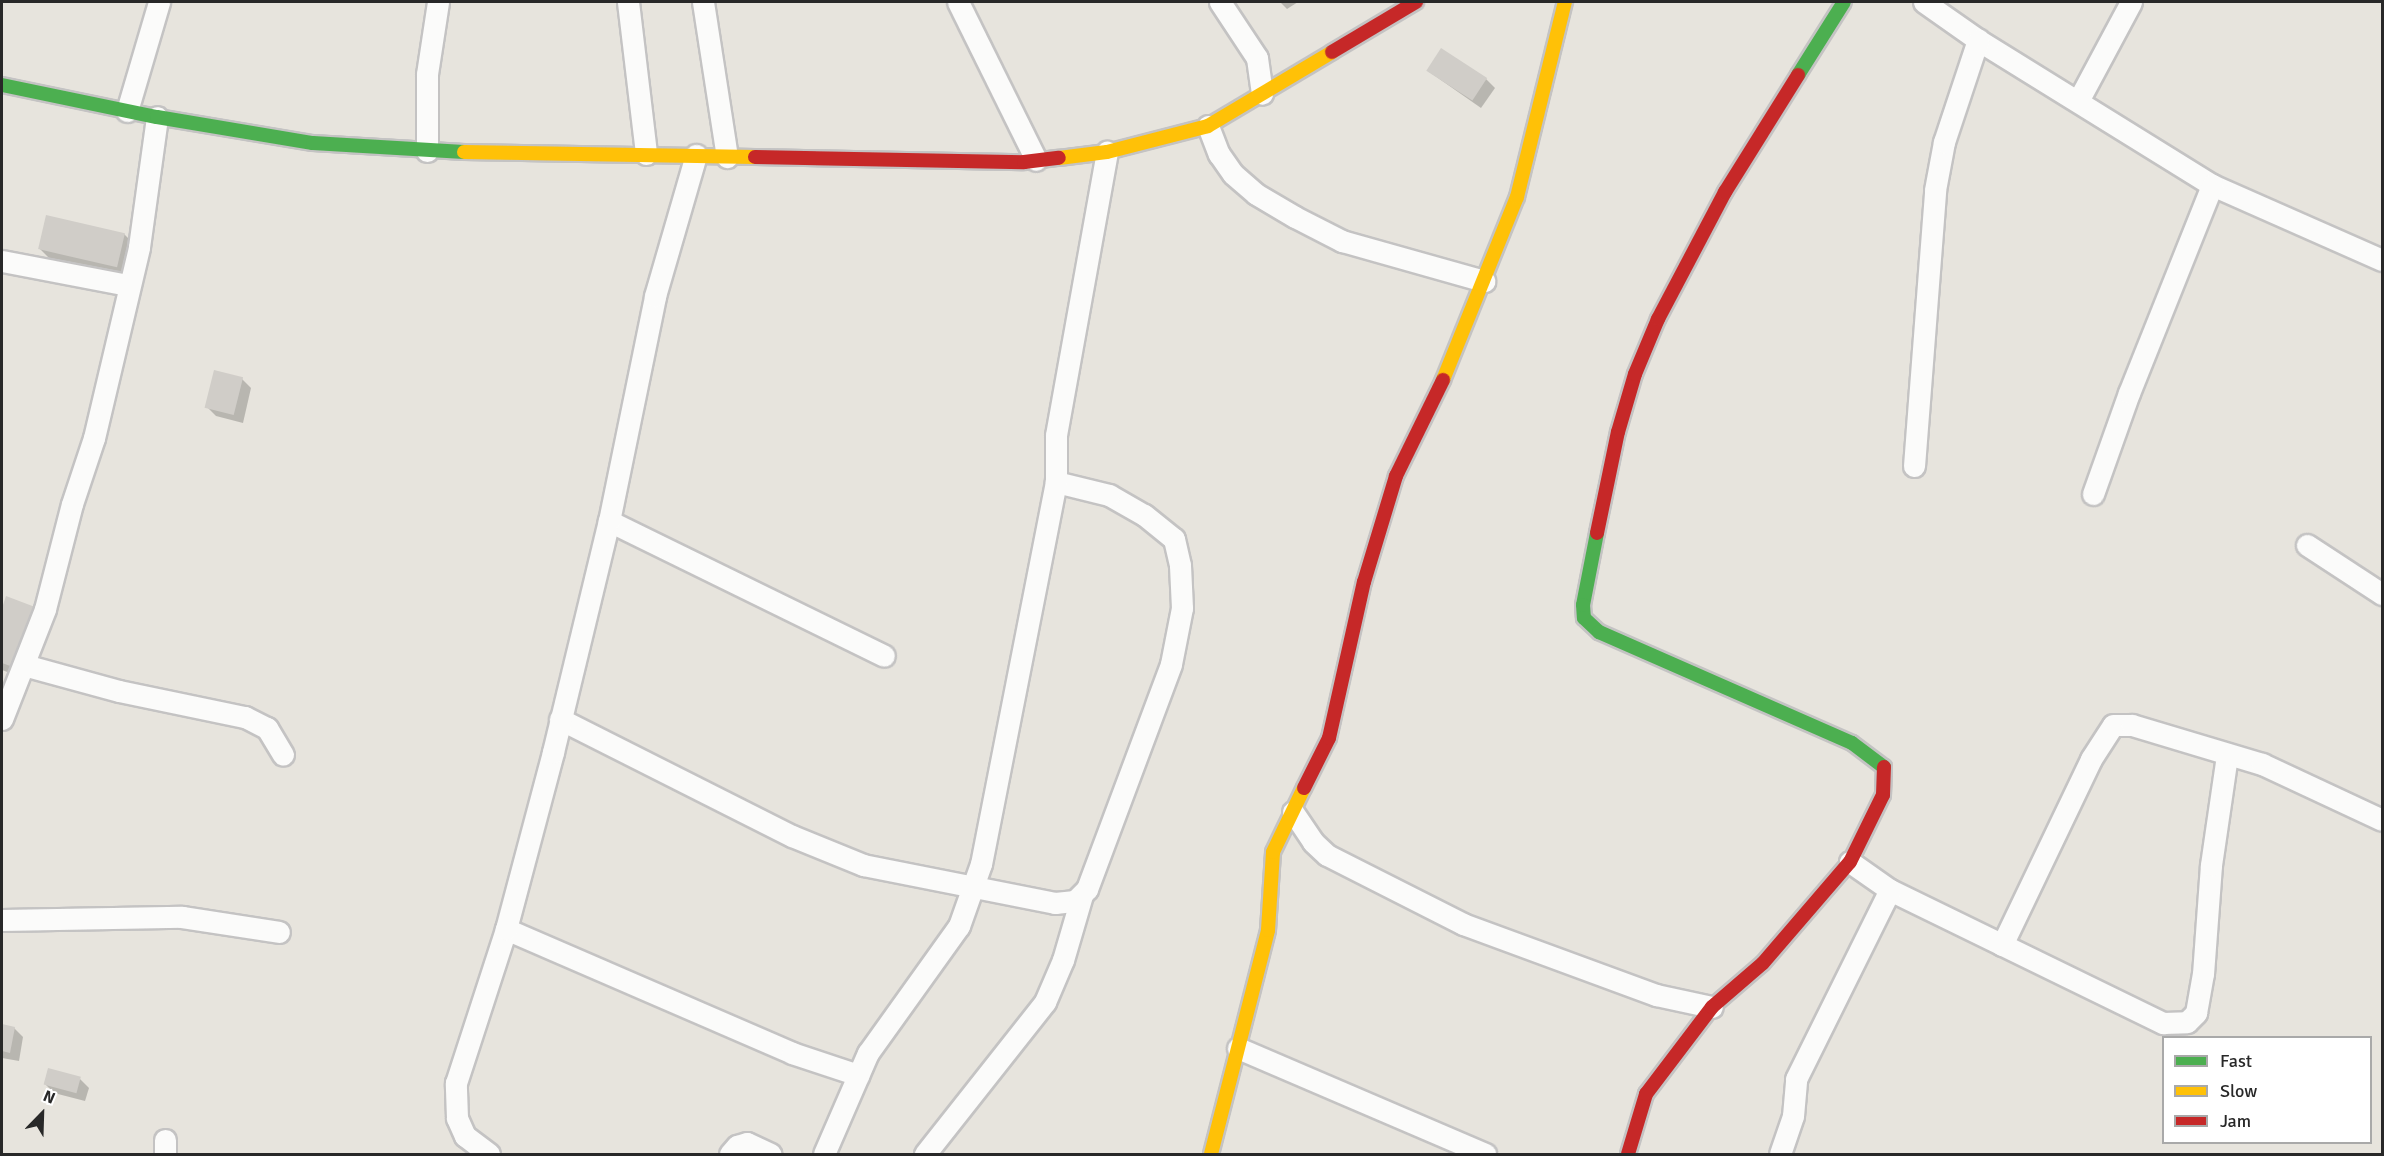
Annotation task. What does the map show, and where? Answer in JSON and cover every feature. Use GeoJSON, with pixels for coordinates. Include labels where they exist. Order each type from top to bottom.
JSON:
{"type":"FeatureCollection","features":[{"type":"Feature","properties":{"kind":"street"},"geometry":{"type":"LineString","coordinates":[[128,111],[159,2]]}},
{"type":"Feature","properties":{"kind":"street"},"geometry":{"type":"LineString","coordinates":[[427,151],[427,74],[438,2]]}},
{"type":"Feature","properties":{"kind":"street"},"geometry":{"type":"LineString","coordinates":[[628,2],[646,154]]}},
{"type":"Feature","properties":{"kind":"street"},"geometry":{"type":"LineString","coordinates":[[703,2],[727,157]]}},
{"type":"Feature","properties":{"kind":"street"},"geometry":{"type":"LineString","coordinates":[[958,2],[1036,160]]}},
{"type":"Feature","properties":{"kind":"street"},"geometry":{"type":"LineString","coordinates":[[1220,2],[1257,58],[1262,94]]}},
{"type":"Feature","properties":{"kind":"street"},"geometry":{"type":"LineString","coordinates":[[2,84],[157,117],[313,143],[427,151],[696,155],[846,161],[1036,160],[1107,152],[1208,126],[1416,2]]}},
{"type":"Feature","properties":{"kind":"street"},"geometry":{"type":"LineString","coordinates":[[1212,1155],[1268,930],[1273,852],[1329,738],[1364,582],[1396,476],[1445,376],[1517,197],[1565,2]]}},
{"type":"Feature","properties":{"kind":"street"},"geometry":{"type":"LineString","coordinates":[[1628,1155],[1646,1094],[1712,1007],[1763,963],[1850,862],[1883,795],[1886,769],[1879,759],[1852,743],[1812,728],[1742,692],[1599,632],[1584,618],[1583,605],[1618,432],[1635,374],[1658,319],[1725,192],[1844,2]]}},
{"type":"Feature","properties":{"kind":"street"},"geometry":{"type":"LineString","coordinates":[[1924,2],[1978,40],[2212,185],[2382,260]]}},
{"type":"Feature","properties":{"kind":"street"},"geometry":{"type":"LineString","coordinates":[[2078,101],[2131,2]]}},
{"type":"Feature","properties":{"kind":"street"},"geometry":{"type":"LineString","coordinates":[[1914,466],[1935,190],[1944,142],[1978,40]]}},
{"type":"Feature","properties":{"kind":"street"},"geometry":{"type":"LineString","coordinates":[[1257,58],[1295,76]]}},
{"type":"Feature","properties":{"kind":"street"},"geometry":{"type":"LineString","coordinates":[[2,719],[45,609],[72,504],[94,438],[128,285],[139,247],[157,117]]}},
{"type":"Feature","properties":{"kind":"street"},"geometry":{"type":"LineString","coordinates":[[1208,126],[1218,154],[1233,174],[1256,194],[1295,217],[1342,240],[1484,280]]}},
{"type":"Feature","properties":{"kind":"street"},"geometry":{"type":"LineString","coordinates":[[824,1155],[868,1053],[959,926],[973,887],[990,823],[1015,677],[1056,482],[1056,435],[1107,152]]}},
{"type":"Feature","properties":{"kind":"street"},"geometry":{"type":"LineString","coordinates":[[489,1155],[465,1136],[457,1118],[456,1083],[506,928],[609,520],[654,296],[696,155]]}},
{"type":"Feature","properties":{"kind":"street"},"geometry":{"type":"LineString","coordinates":[[2093,494],[2212,185]]}},
{"type":"Feature","properties":{"kind":"street"},"geometry":{"type":"LineString","coordinates":[[2,261],[128,285]]}},
{"type":"Feature","properties":{"kind":"street"},"geometry":{"type":"LineString","coordinates":[[560,719],[792,836],[862,865],[1055,903],[1075,901],[1087,889],[1171,664],[1182,608],[1180,565],[1174,539],[1144,514],[1109,495],[1056,482]]}},
{"type":"Feature","properties":{"kind":"street"},"geometry":{"type":"LineString","coordinates":[[609,520],[884,656]]}},
{"type":"Feature","properties":{"kind":"street"},"geometry":{"type":"LineString","coordinates":[[2307,545],[2382,594]]}},
{"type":"Feature","properties":{"kind":"street"},"geometry":{"type":"LineString","coordinates":[[24,665],[119,692],[245,717],[267,728],[283,755]]}},
{"type":"Feature","properties":{"kind":"street"},"geometry":{"type":"LineString","coordinates":[[2002,945],[2091,759],[2113,725],[2132,725],[2271,767],[2382,820]]}},
{"type":"Feature","properties":{"kind":"street"},"geometry":{"type":"LineString","coordinates":[[1850,862],[1890,890],[2163,1023],[2187,1022],[2196,1013],[2203,974],[2211,865],[2227,755]]}},
{"type":"Feature","properties":{"kind":"street"},"geometry":{"type":"LineString","coordinates":[[1293,812],[1313,842],[1327,855],[1463,924],[1656,995],[1712,1007]]}},
{"type":"Feature","properties":{"kind":"street"},"geometry":{"type":"LineString","coordinates":[[1780,1155],[1793,1116],[1796,1079],[1890,890]]}},
{"type":"Feature","properties":{"kind":"street"},"geometry":{"type":"LineString","coordinates":[[926,1155],[1045,1002],[1063,960],[1082,895]]}},
{"type":"Feature","properties":{"kind":"street"},"geometry":{"type":"LineString","coordinates":[[2,920],[182,917],[279,932]]}},
{"type":"Feature","properties":{"kind":"street"},"geometry":{"type":"LineString","coordinates":[[506,928],[792,1053],[858,1075]]}},
{"type":"Feature","properties":{"kind":"street"},"geometry":{"type":"LineString","coordinates":[[1238,1048],[1485,1155]]}},
{"type":"Feature","properties":{"kind":"street"},"geometry":{"type":"LineString","coordinates":[[730,1155],[737,1146],[747,1143],[771,1155]]}},
{"type":"Feature","properties":{"kind":"building"},"geometry":{"type":"Polygon","coordinates":[[[1441,48],[1487,78],[1472,101],[1426,71],[1441,48]]]}},
{"type":"Feature","properties":{"kind":"building"},"geometry":{"type":"Polygon","coordinates":[[[46,215],[125,233],[117,267],[38,249],[46,215]]]}},
{"type":"Feature","properties":{"kind":"building"},"geometry":{"type":"Polygon","coordinates":[[[214,370],[243,377],[234,415],[205,408],[214,370]]]}},
{"type":"Feature","properties":{"kind":"building"},"geometry":{"type":"Polygon","coordinates":[[[6,596],[35,607],[13,667],[2,663],[2,608],[6,596]]]}},
{"type":"Feature","properties":{"kind":"building"},"geometry":{"type":"Polygon","coordinates":[[[2,1024],[15,1027],[10,1053],[2,1051],[2,1024]]]}},
{"type":"Feature","properties":{"kind":"building"},"geometry":{"type":"Polygon","coordinates":[[[48,1068],[81,1077],[76,1093],[44,1084],[48,1068]]]}},
{"type":"Feature","properties":{"kind":"traffic: fast"},"geometry":{"type":"LineString","coordinates":[[1798,75],[1844,2]]}},
{"type":"Feature","properties":{"kind":"traffic: fast"},"geometry":{"type":"LineString","coordinates":[[2,85],[157,117],[313,143],[464,152]]}},
{"type":"Feature","properties":{"kind":"traffic: fast"},"geometry":{"type":"LineString","coordinates":[[1597,533],[1583,605],[1584,618],[1599,632],[1852,743],[1884,767]]}},
{"type":"Feature","properties":{"kind":"traffic: slow"},"geometry":{"type":"LineString","coordinates":[[1443,380],[1517,197],[1565,2]]}},
{"type":"Feature","properties":{"kind":"traffic: slow"},"geometry":{"type":"LineString","coordinates":[[1059,158],[1107,152],[1208,126],[1332,52]]}},
{"type":"Feature","properties":{"kind":"traffic: slow"},"geometry":{"type":"LineString","coordinates":[[464,152],[755,157]]}},
{"type":"Feature","properties":{"kind":"traffic: slow"},"geometry":{"type":"LineString","coordinates":[[1211,1154],[1268,930],[1273,852],[1304,788]]}},
{"type":"Feature","properties":{"kind":"traffic: jam"},"geometry":{"type":"LineString","coordinates":[[1332,52],[1416,2]]}},
{"type":"Feature","properties":{"kind":"traffic: jam"},"geometry":{"type":"LineString","coordinates":[[1597,533],[1618,432],[1635,374],[1658,319],[1725,192],[1798,75]]}},
{"type":"Feature","properties":{"kind":"traffic: jam"},"geometry":{"type":"LineString","coordinates":[[755,157],[1024,162],[1059,158]]}},
{"type":"Feature","properties":{"kind":"traffic: jam"},"geometry":{"type":"LineString","coordinates":[[1304,788],[1329,738],[1364,582],[1396,476],[1443,380]]}},
{"type":"Feature","properties":{"kind":"traffic: jam"},"geometry":{"type":"LineString","coordinates":[[1628,1154],[1646,1094],[1712,1007],[1763,963],[1850,862],[1883,795],[1884,767]]}}]}
